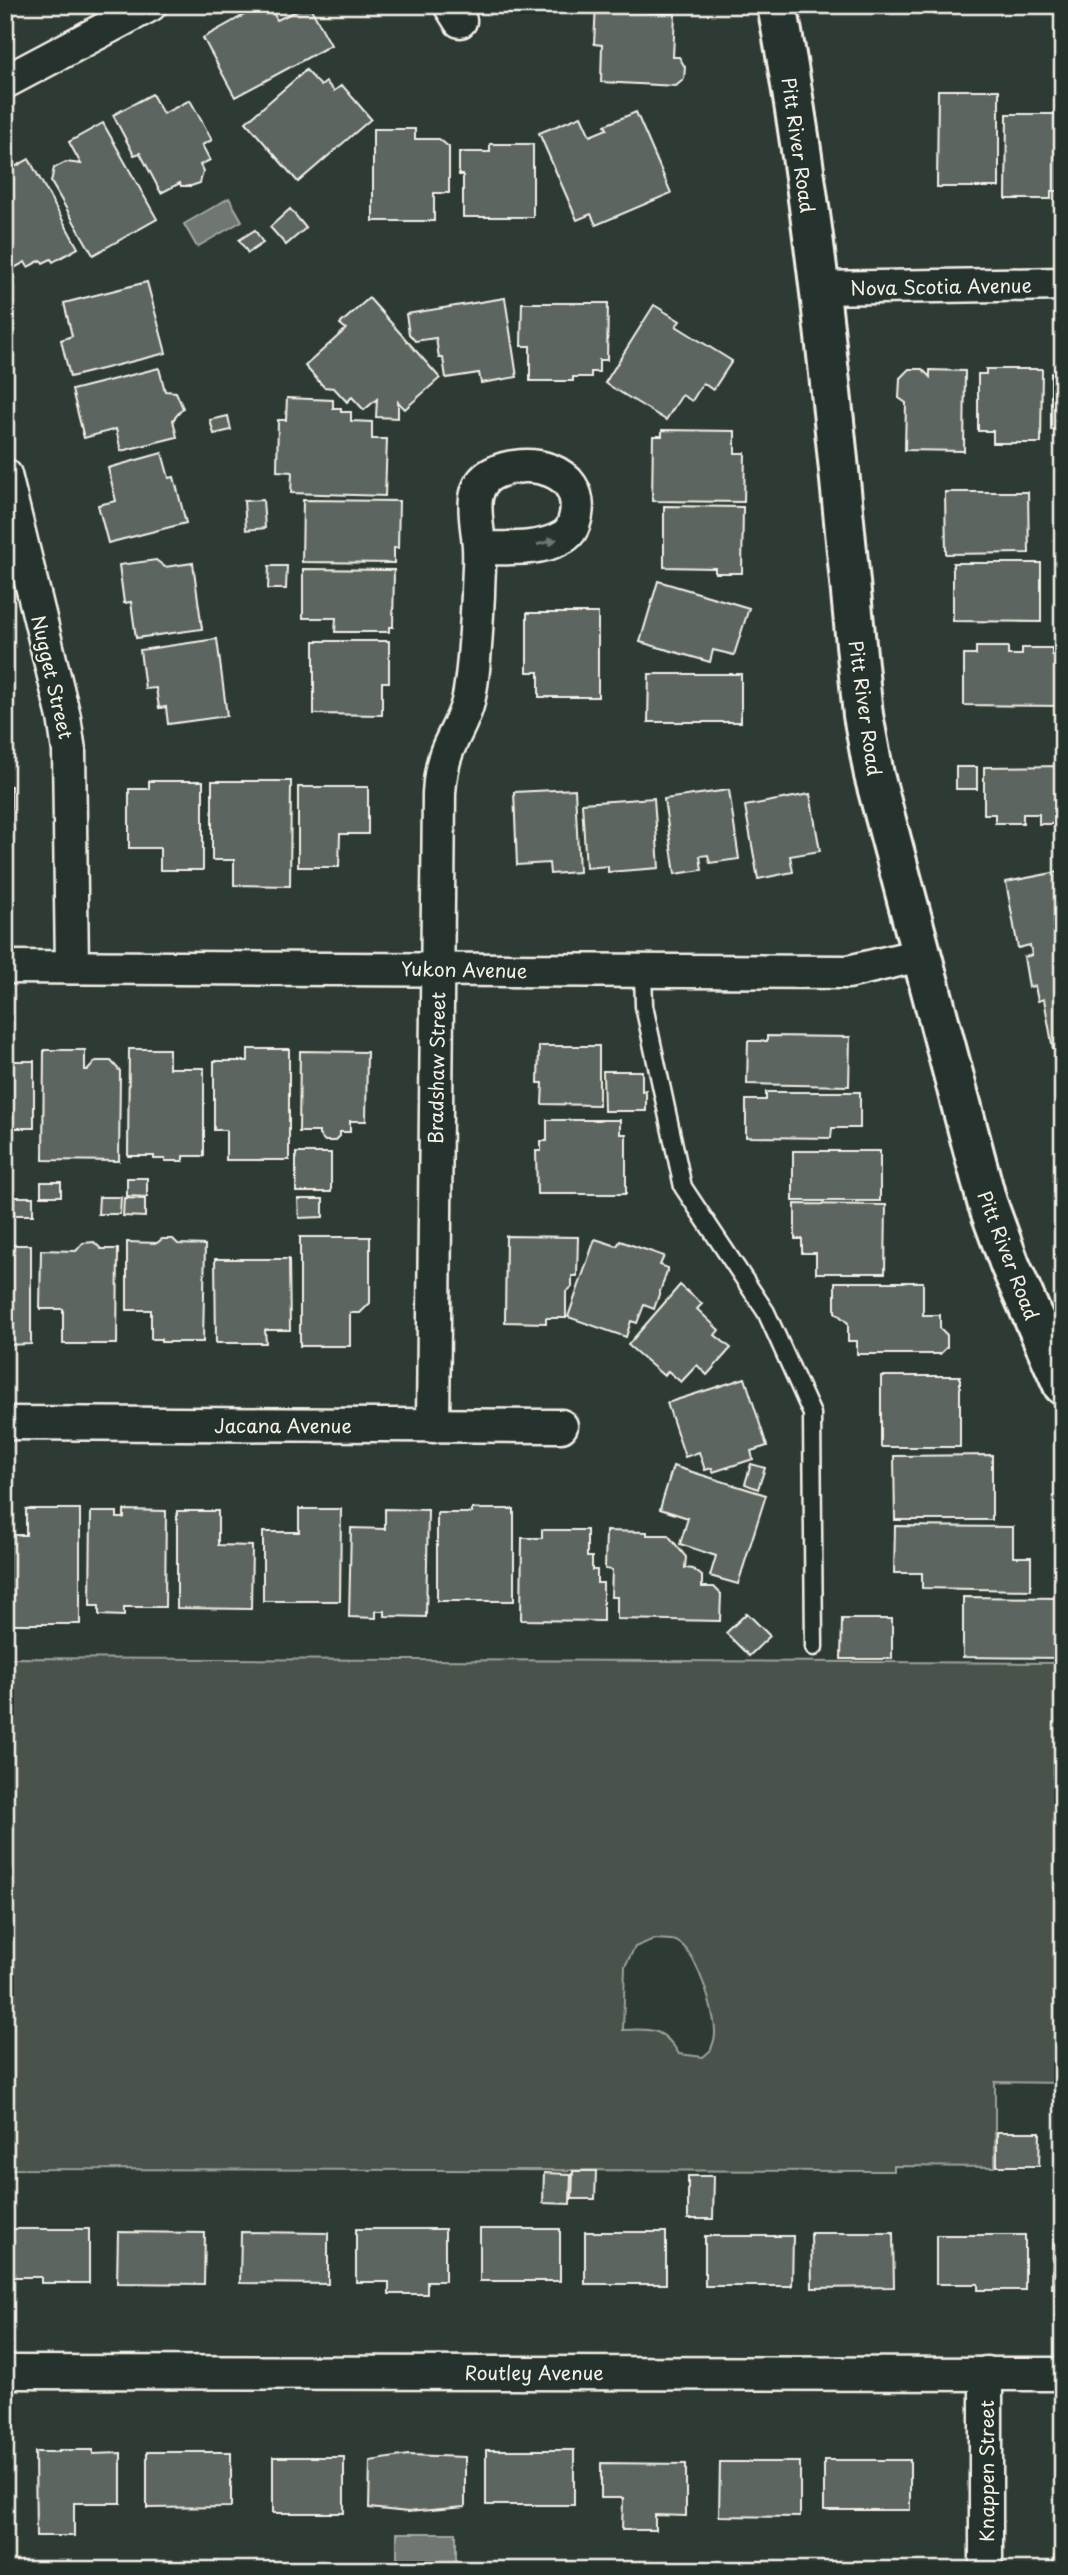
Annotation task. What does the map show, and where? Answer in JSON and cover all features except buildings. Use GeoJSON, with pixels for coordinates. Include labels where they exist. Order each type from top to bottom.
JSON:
{"type":"FeatureCollection","features":[{"type":"Feature","properties":{"kind":"main road","name":"Pitt River Road"},"geometry":{"type":"LineString","coordinates":[[777,5],[820,288],[863,715],[874,775],[987,1202],[1010,1265],[1063,1385]]}},
{"type":"Feature","properties":{"kind":"street"},"geometry":{"type":"LineString","coordinates":[[5,82],[150,5]]}},
{"type":"Feature","properties":{"kind":"street","name":"Nova Scotia Avenue"},"geometry":{"type":"LineString","coordinates":[[820,288],[1063,284]]}},
{"type":"Feature","properties":{"kind":"street","name":"Nugget Street"},"geometry":{"type":"LineString","coordinates":[[5,475],[64,717],[69,751],[72,967]]}},
{"type":"Feature","properties":{"kind":"street","name":"Bradshaw Street"},"geometry":{"type":"LineString","coordinates":[[433,1426],[439,793],[444,760],[468,701],[477,606],[479,548]]}},
{"type":"Feature","properties":{"kind":"street","name":"Yukon Avenue"},"geometry":{"type":"LineString","coordinates":[[5,967],[848,972],[920,954]]}},
{"type":"Feature","properties":{"kind":"street","name":"Jacana Avenue"},"geometry":{"type":"LineString","coordinates":[[5,1423],[561,1426]]}},
{"type":"Feature","properties":{"kind":"street","name":"Routley Avenue"},"geometry":{"type":"LineString","coordinates":[[5,2372],[1063,2374]]}},
{"type":"Feature","properties":{"kind":"street","name":"Knappen Street"},"geometry":{"type":"LineString","coordinates":[[986,2373],[986,2570]]}},
{"type":"Feature","properties":{"kind":"lane"},"geometry":{"type":"LineString","coordinates":[[643,972],[644,1006],[684,1187],[766,1312],[812,1414],[814,1647]]}},
{"type":"Feature","properties":{"kind":"shaded area"},"geometry":{"type":"Polygon","coordinates":[[[229,198],[242,221],[197,247],[184,224],[229,198]]]}},
{"type":"Feature","properties":{"kind":"shaded area"},"geometry":{"type":"Polygon","coordinates":[[[5,1658],[1063,1663],[1063,2083],[995,2082],[995,2167],[894,2166],[894,2171],[5,2169],[5,1658]],[[654,1939],[635,1947],[625,1966],[623,2030],[656,2031],[668,2039],[679,2054],[703,2057],[711,2050],[715,2034],[712,2012],[703,1983],[691,1956],[683,1946],[676,1941],[654,1939]]]}},
{"type":"Feature","properties":{"kind":"shaded area"},"geometry":{"type":"Polygon","coordinates":[[[397,2533],[456,2533],[456,2565],[397,2565],[397,2533]]]}}]}
